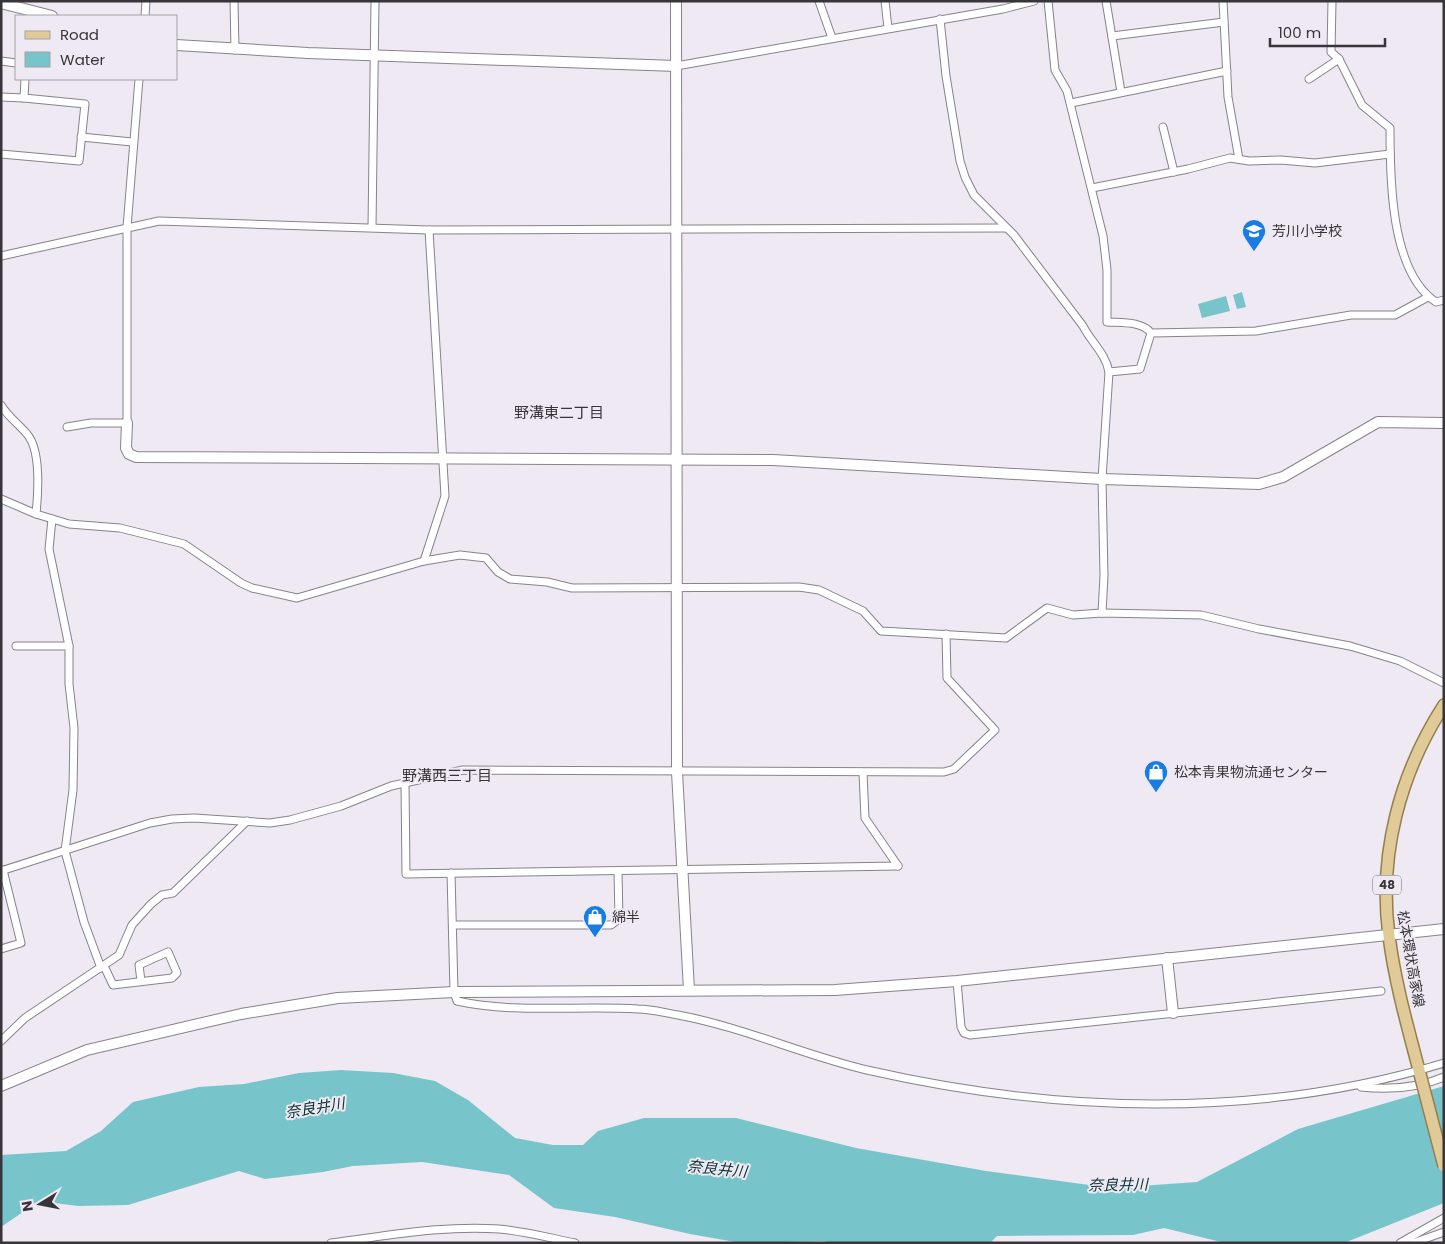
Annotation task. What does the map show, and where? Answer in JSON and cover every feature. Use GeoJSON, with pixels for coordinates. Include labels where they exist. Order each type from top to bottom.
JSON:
{"type":"FeatureCollection","features":[{"type":"Feature","properties":{"kind":"main road","name":"松本環状高家線"},"geometry":{"type":"LineString","coordinates":[[1444,705],[1427,732],[1411,764],[1397,810],[1388,867],[1386,903],[1388,935],[1419,1072],[1444,1166]]}},
{"type":"Feature","properties":{"kind":"street"},"geometry":{"type":"LineString","coordinates":[[145,15],[146,1]]}},
{"type":"Feature","properties":{"kind":"street"},"geometry":{"type":"LineString","coordinates":[[234,1],[235,50]]}},
{"type":"Feature","properties":{"kind":"street"},"geometry":{"type":"LineString","coordinates":[[372,227],[375,1]]}},
{"type":"Feature","properties":{"kind":"street"},"geometry":{"type":"LineString","coordinates":[[676,1],[677,772],[689,990]]}},
{"type":"Feature","properties":{"kind":"street"},"geometry":{"type":"LineString","coordinates":[[819,1],[832,38]]}},
{"type":"Feature","properties":{"kind":"street"},"geometry":{"type":"LineString","coordinates":[[885,1],[888,28]]}},
{"type":"Feature","properties":{"kind":"street"},"geometry":{"type":"LineString","coordinates":[[178,45],[235,50],[375,56],[676,66],[1034,1]]}},
{"type":"Feature","properties":{"kind":"street"},"geometry":{"type":"LineString","coordinates":[[1048,1],[1055,70],[1067,91],[1071,103],[1103,236],[1106,261],[1107,322],[1138,325],[1147,328],[1151,333]]}},
{"type":"Feature","properties":{"kind":"street"},"geometry":{"type":"LineString","coordinates":[[1106,1],[1121,92]]}},
{"type":"Feature","properties":{"kind":"street"},"geometry":{"type":"LineString","coordinates":[[1223,1],[1228,97],[1238,159]]}},
{"type":"Feature","properties":{"kind":"street"},"geometry":{"type":"LineString","coordinates":[[1332,1],[1331,52],[1339,59],[1362,106],[1390,128],[1392,204],[1408,270],[1428,297],[1436,302],[1444,300]]}},
{"type":"Feature","properties":{"kind":"street"},"geometry":{"type":"LineString","coordinates":[[1,3],[48,15]]}},
{"type":"Feature","properties":{"kind":"street"},"geometry":{"type":"LineString","coordinates":[[940,19],[946,76],[960,161],[974,195],[1006,228],[1084,326],[1090,340],[1103,354],[1109,372],[1102,479],[1104,576],[1102,613]]}},
{"type":"Feature","properties":{"kind":"street"},"geometry":{"type":"LineString","coordinates":[[1112,36],[1224,22]]}},
{"type":"Feature","properties":{"kind":"street"},"geometry":{"type":"LineString","coordinates":[[1309,79],[1339,59]]}},
{"type":"Feature","properties":{"kind":"street"},"geometry":{"type":"LineString","coordinates":[[1,61],[15,63]]}},
{"type":"Feature","properties":{"kind":"street"},"geometry":{"type":"LineString","coordinates":[[1071,103],[1227,71]]}},
{"type":"Feature","properties":{"kind":"street"},"geometry":{"type":"LineString","coordinates":[[24,98],[25,80]]}},
{"type":"Feature","properties":{"kind":"street"},"geometry":{"type":"LineString","coordinates":[[139,80],[132,142],[127,227],[126,448],[129,454],[136,457],[678,458],[773,460],[1102,479],[1259,484],[1283,477],[1378,422],[1444,423]]}},
{"type":"Feature","properties":{"kind":"street"},"geometry":{"type":"LineString","coordinates":[[1,97],[85,104],[79,161],[1,154]]}},
{"type":"Feature","properties":{"kind":"street"},"geometry":{"type":"LineString","coordinates":[[1163,127],[1174,172]]}},
{"type":"Feature","properties":{"kind":"street"},"geometry":{"type":"LineString","coordinates":[[81,137],[132,142]]}},
{"type":"Feature","properties":{"kind":"street"},"geometry":{"type":"LineString","coordinates":[[1092,188],[1174,172],[1230,158],[1315,163],[1390,154]]}},
{"type":"Feature","properties":{"kind":"street"},"geometry":{"type":"LineString","coordinates":[[1,256],[27,252],[159,221],[429,230],[1006,228]]}},
{"type":"Feature","properties":{"kind":"street"},"geometry":{"type":"LineString","coordinates":[[424,561],[445,496],[429,230]]}},
{"type":"Feature","properties":{"kind":"street"},"geometry":{"type":"LineString","coordinates":[[1151,333],[1256,331],[1351,315],[1395,315],[1428,297]]}},
{"type":"Feature","properties":{"kind":"street"},"geometry":{"type":"LineString","coordinates":[[1109,372],[1140,369],[1151,333]]}},
{"type":"Feature","properties":{"kind":"street"},"geometry":{"type":"LineString","coordinates":[[1,405],[7,416],[28,434],[33,446],[38,487],[36,514]]}},
{"type":"Feature","properties":{"kind":"street"},"geometry":{"type":"LineString","coordinates":[[67,427],[91,423],[127,423]]}},
{"type":"Feature","properties":{"kind":"street"},"geometry":{"type":"LineString","coordinates":[[1,499],[36,514],[69,524],[120,528],[184,544],[241,583],[252,588],[297,598],[424,561],[473,554],[486,558],[498,572],[510,579],[547,582],[572,588],[799,587],[819,590],[863,611],[880,632],[1006,638],[1047,608],[1073,615],[1102,613],[1201,615],[1259,629],[1350,646],[1400,661],[1444,683]]}},
{"type":"Feature","properties":{"kind":"street"},"geometry":{"type":"LineString","coordinates":[[52,519],[49,549],[69,646],[74,764],[65,851],[84,922],[103,967],[114,985],[172,978],[177,973],[168,952],[139,965],[141,981]]}},
{"type":"Feature","properties":{"kind":"street"},"geometry":{"type":"LineString","coordinates":[[1,949],[21,943],[2,871],[150,823],[172,819],[270,823],[290,820],[341,806],[391,786],[463,770],[863,773],[944,772],[954,769],[995,730],[947,678],[946,634]]}},
{"type":"Feature","properties":{"kind":"street"},"geometry":{"type":"LineString","coordinates":[[16,646],[69,646]]}},
{"type":"Feature","properties":{"kind":"street"},"geometry":{"type":"LineString","coordinates":[[405,783],[406,874],[898,866],[864,818],[863,773]]}},
{"type":"Feature","properties":{"kind":"street"},"geometry":{"type":"LineString","coordinates":[[1,1041],[26,1018],[119,955],[132,925],[151,904],[162,895],[173,893],[247,821]]}},
{"type":"Feature","properties":{"kind":"street"},"geometry":{"type":"LineString","coordinates":[[453,925],[611,925],[619,919],[618,871]]}},
{"type":"Feature","properties":{"kind":"street"},"geometry":{"type":"LineString","coordinates":[[452,873],[454,992],[458,1001],[468,1004],[641,1009],[696,1019],[865,1070],[994,1093],[1151,1105],[1260,1100],[1353,1086],[1419,1072],[1444,1062]]}},
{"type":"Feature","properties":{"kind":"street"},"geometry":{"type":"LineString","coordinates":[[1,1086],[87,1050],[240,1014],[338,998],[454,992],[835,990],[957,981],[1444,929]]}},
{"type":"Feature","properties":{"kind":"street"},"geometry":{"type":"LineString","coordinates":[[1167,958],[1173,1013]]}},
{"type":"Feature","properties":{"kind":"street"},"geometry":{"type":"LineString","coordinates":[[957,981],[961,1027],[964,1033],[970,1035],[1381,991]]}},
{"type":"Feature","properties":{"kind":"street"},"geometry":{"type":"LineString","coordinates":[[1353,1086],[1402,1088],[1431,1082],[1444,1077]]}},
{"type":"Feature","properties":{"kind":"street"},"geometry":{"type":"LineString","coordinates":[[1400,1243],[1444,1218]]}},
{"type":"Feature","properties":{"kind":"street"},"geometry":{"type":"LineString","coordinates":[[331,1243],[455,1228],[482,1228],[520,1232],[575,1243]]}},
{"type":"Feature","properties":{"kind":"street"},"geometry":{"type":"LineString","coordinates":[[1412,1243],[1444,1232]]}},
{"type":"Feature","properties":{"kind":"water"},"geometry":{"type":"Polygon","coordinates":[[[1242,292],[1246,307],[1237,309],[1233,295],[1242,292]]]}},
{"type":"Feature","properties":{"kind":"water"},"geometry":{"type":"Polygon","coordinates":[[[1226,296],[1230,311],[1202,318],[1198,304],[1226,296]]]}},
{"type":"Feature","properties":{"kind":"water","name":"奈良井川"},"geometry":{"type":"Polygon","coordinates":[[[341,1070],[393,1073],[435,1081],[468,1100],[515,1138],[553,1145],[583,1145],[598,1131],[644,1118],[736,1118],[856,1148],[986,1171],[1111,1188],[1197,1182],[1298,1129],[1444,1086],[1444,1203],[1344,1243],[1225,1243],[1164,1228],[1133,1235],[997,1236],[990,1243],[829,1243],[824,1241],[741,1243],[615,1217],[554,1208],[509,1175],[422,1162],[353,1166],[323,1172],[265,1179],[239,1171],[128,1205],[78,1206],[39,1201],[1,1227],[1,1155],[66,1151],[101,1131],[133,1102],[199,1087],[244,1084],[299,1073],[341,1070]]]}},
{"type":"Feature","properties":{"kind":"place","name":"芳川小学校"},"geometry":{"type":"Point","coordinates":[1254,252]}},
{"type":"Feature","properties":{"kind":"place","name":"松本青果物流通センター"},"geometry":{"type":"Point","coordinates":[1156,793]}},
{"type":"Feature","properties":{"kind":"place","name":"綿半"},"geometry":{"type":"Point","coordinates":[595,938]}},
{"type":"Feature","properties":{"kind":"district","name":"野溝東二丁目"},"geometry":{"type":"Point","coordinates":[559,413]}},
{"type":"Feature","properties":{"kind":"district","name":"野溝西三丁目"},"geometry":{"type":"Point","coordinates":[447,776]}}]}
